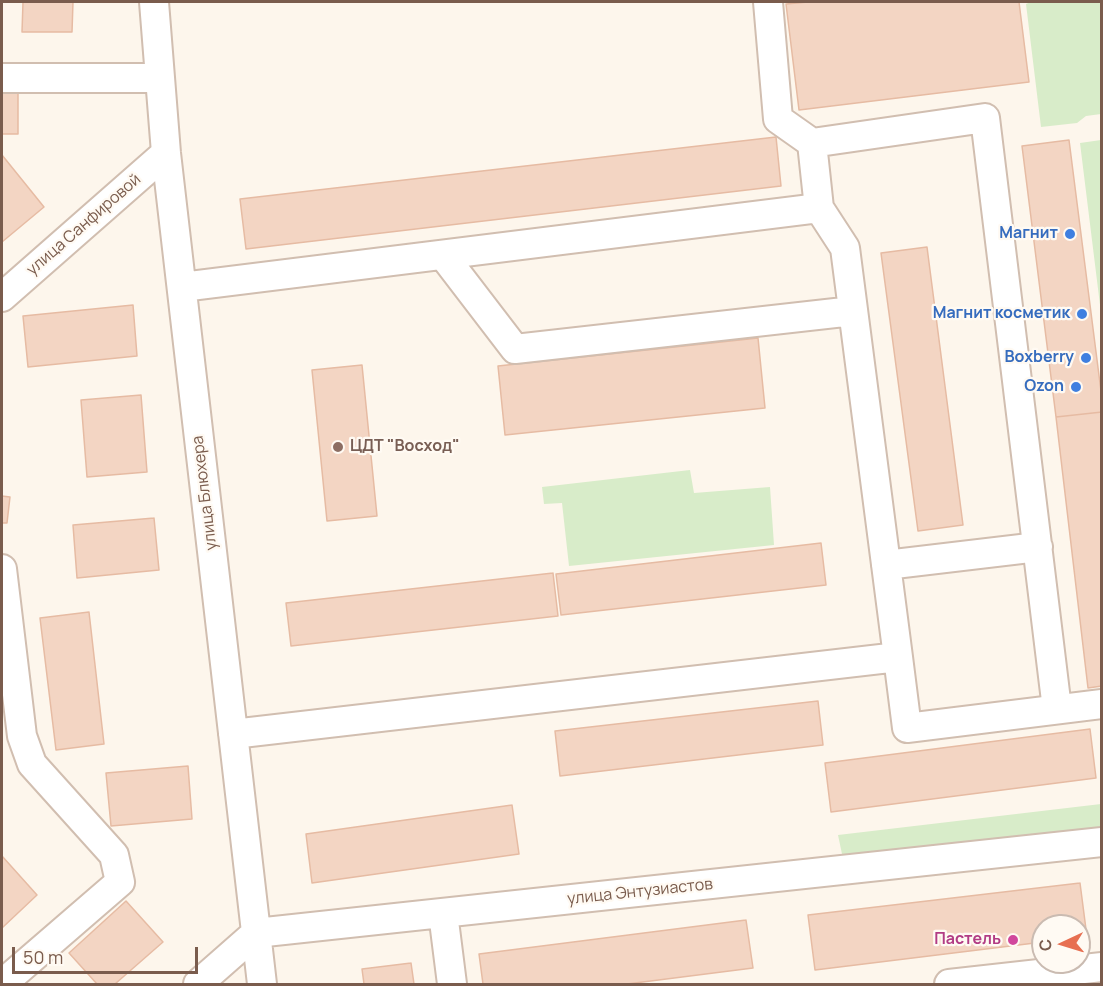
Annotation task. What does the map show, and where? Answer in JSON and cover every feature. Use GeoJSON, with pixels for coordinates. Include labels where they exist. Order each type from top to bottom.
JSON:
{"type":"FeatureCollection","features":[{"type":"Feature","properties":{"kind":"street","name":"улица Блюхера"},"geometry":{"type":"LineString","coordinates":[[154,2],[166,153],[262,984]]}},
{"type":"Feature","properties":{"kind":"street"},"geometry":{"type":"LineString","coordinates":[[768,2],[778,119],[812,143],[985,118],[1057,710]]}},
{"type":"Feature","properties":{"kind":"street"},"geometry":{"type":"LineString","coordinates":[[2,78],[159,78]]}},
{"type":"Feature","properties":{"kind":"street"},"geometry":{"type":"LineString","coordinates":[[812,143],[819,208],[845,248],[907,728],[1101,704]]}},
{"type":"Feature","properties":{"kind":"street","name":"улица Санфировой"},"geometry":{"type":"LineString","coordinates":[[2,297],[166,153]]}},
{"type":"Feature","properties":{"kind":"street"},"geometry":{"type":"LineString","coordinates":[[182,287],[819,208]]}},
{"type":"Feature","properties":{"kind":"street"},"geometry":{"type":"LineString","coordinates":[[442,255],[515,349],[853,311]]}},
{"type":"Feature","properties":{"kind":"street"},"geometry":{"type":"LineString","coordinates":[[886,565],[1038,547]]}},
{"type":"Feature","properties":{"kind":"street"},"geometry":{"type":"LineString","coordinates":[[2,569],[22,736],[32,764],[114,855],[120,882],[2,984]]}},
{"type":"Feature","properties":{"kind":"street"},"geometry":{"type":"LineString","coordinates":[[233,734],[898,657]]}},
{"type":"Feature","properties":{"kind":"street","name":"улица Энтузиастов"},"geometry":{"type":"LineString","coordinates":[[256,933],[1101,842]]}},
{"type":"Feature","properties":{"kind":"street"},"geometry":{"type":"LineString","coordinates":[[443,913],[452,984]]}},
{"type":"Feature","properties":{"kind":"street"},"geometry":{"type":"LineString","coordinates":[[198,984],[256,933]]}},
{"type":"Feature","properties":{"kind":"street"},"geometry":{"type":"LineString","coordinates":[[949,984],[1101,967]]}},
{"type":"Feature","properties":{"kind":"green space"},"geometry":{"type":"Polygon","coordinates":[[[1031,2],[1101,2],[1101,114],[1086,116],[1077,123],[1041,127],[1026,4],[1031,2]]]}},
{"type":"Feature","properties":{"kind":"green space"},"geometry":{"type":"Polygon","coordinates":[[[1102,140],[1101,313],[1080,143],[1102,140]]]}},
{"type":"Feature","properties":{"kind":"green space"},"geometry":{"type":"Polygon","coordinates":[[[690,470],[694,493],[770,487],[774,545],[569,566],[562,503],[544,504],[542,487],[690,470]]]}},
{"type":"Feature","properties":{"kind":"green space"},"geometry":{"type":"Polygon","coordinates":[[[1101,804],[1101,835],[849,862],[842,854],[838,835],[1101,804]]]}},
{"type":"Feature","properties":{"kind":"building"},"geometry":{"type":"Polygon","coordinates":[[[23,2],[73,2],[72,32],[22,32],[23,2]]]}},
{"type":"Feature","properties":{"kind":"building"},"geometry":{"type":"Polygon","coordinates":[[[808,2],[1019,2],[1029,82],[799,110],[786,4],[808,2]]]}},
{"type":"Feature","properties":{"kind":"building"},"geometry":{"type":"Polygon","coordinates":[[[2,90],[18,90],[18,134],[2,134],[2,90]]]}},
{"type":"Feature","properties":{"kind":"building"},"geometry":{"type":"Polygon","coordinates":[[[776,137],[781,186],[246,249],[240,199],[776,137]]]}},
{"type":"Feature","properties":{"kind":"building"},"geometry":{"type":"Polygon","coordinates":[[[1069,140],[1102,412],[1056,417],[1022,146],[1069,140]]]}},
{"type":"Feature","properties":{"kind":"building"},"geometry":{"type":"Polygon","coordinates":[[[2,155],[44,207],[2,242],[2,155]]]}},
{"type":"Feature","properties":{"kind":"building"},"geometry":{"type":"Polygon","coordinates":[[[927,247],[963,525],[918,531],[881,253],[927,247]]]}},
{"type":"Feature","properties":{"kind":"building"},"geometry":{"type":"Polygon","coordinates":[[[133,305],[137,356],[28,367],[23,316],[133,305]]]}},
{"type":"Feature","properties":{"kind":"building"},"geometry":{"type":"Polygon","coordinates":[[[758,338],[765,408],[505,435],[498,366],[758,338]]]}},
{"type":"Feature","properties":{"kind":"building"},"geometry":{"type":"Polygon","coordinates":[[[362,365],[377,516],[327,521],[312,370],[362,365]]]}},
{"type":"Feature","properties":{"kind":"building"},"geometry":{"type":"Polygon","coordinates":[[[141,395],[147,472],[87,477],[81,400],[141,395]]]}},
{"type":"Feature","properties":{"kind":"building"},"geometry":{"type":"Polygon","coordinates":[[[1102,412],[1102,686],[1088,688],[1056,417],[1102,412]]]}},
{"type":"Feature","properties":{"kind":"building"},"geometry":{"type":"Polygon","coordinates":[[[2,496],[10,497],[7,523],[2,523],[2,496]]]}},
{"type":"Feature","properties":{"kind":"building"},"geometry":{"type":"Polygon","coordinates":[[[154,518],[159,570],[77,578],[73,525],[154,518]]]}},
{"type":"Feature","properties":{"kind":"building"},"geometry":{"type":"Polygon","coordinates":[[[821,543],[826,585],[561,615],[556,574],[821,543]]]}},
{"type":"Feature","properties":{"kind":"building"},"geometry":{"type":"Polygon","coordinates":[[[553,573],[558,616],[291,646],[286,603],[553,573]]]}},
{"type":"Feature","properties":{"kind":"building"},"geometry":{"type":"Polygon","coordinates":[[[89,612],[104,744],[56,750],[40,618],[89,612]]]}},
{"type":"Feature","properties":{"kind":"building"},"geometry":{"type":"Polygon","coordinates":[[[818,701],[823,745],[560,776],[555,731],[818,701]]]}},
{"type":"Feature","properties":{"kind":"building"},"geometry":{"type":"Polygon","coordinates":[[[1090,729],[1096,778],[831,812],[825,763],[1090,729]]]}},
{"type":"Feature","properties":{"kind":"building"},"geometry":{"type":"Polygon","coordinates":[[[188,766],[192,819],[111,826],[106,773],[188,766]]]}},
{"type":"Feature","properties":{"kind":"building"},"geometry":{"type":"Polygon","coordinates":[[[512,805],[519,854],[312,883],[306,834],[512,805]]]}},
{"type":"Feature","properties":{"kind":"building"},"geometry":{"type":"Polygon","coordinates":[[[2,856],[37,895],[2,928],[2,856]]]}},
{"type":"Feature","properties":{"kind":"building"},"geometry":{"type":"Polygon","coordinates":[[[1080,883],[1084,914],[1031,914],[1031,943],[815,970],[808,915],[1080,883]]]}},
{"type":"Feature","properties":{"kind":"building"},"geometry":{"type":"Polygon","coordinates":[[[126,901],[163,942],[115,984],[97,984],[69,953],[126,901]]]}},
{"type":"Feature","properties":{"kind":"building"},"geometry":{"type":"Polygon","coordinates":[[[746,920],[753,968],[627,984],[483,984],[479,954],[746,920]]]}},
{"type":"Feature","properties":{"kind":"building"},"geometry":{"type":"Polygon","coordinates":[[[411,963],[414,984],[364,984],[362,969],[411,963]]]}},
{"type":"Feature","properties":{"kind":"place","name":"Магнит"},"geometry":{"type":"Point","coordinates":[1070,234]}},
{"type":"Feature","properties":{"kind":"place","name":"Магнит косметик"},"geometry":{"type":"Point","coordinates":[1082,314]}},
{"type":"Feature","properties":{"kind":"place","name":"Boxberry"},"geometry":{"type":"Point","coordinates":[1086,358]}},
{"type":"Feature","properties":{"kind":"place","name":"Ozon"},"geometry":{"type":"Point","coordinates":[1076,387]}},
{"type":"Feature","properties":{"kind":"place","name":"ЦДТ \"Восход\""},"geometry":{"type":"Point","coordinates":[338,447]}},
{"type":"Feature","properties":{"kind":"place","name":"Пастель"},"geometry":{"type":"Point","coordinates":[1013,940]}}]}
